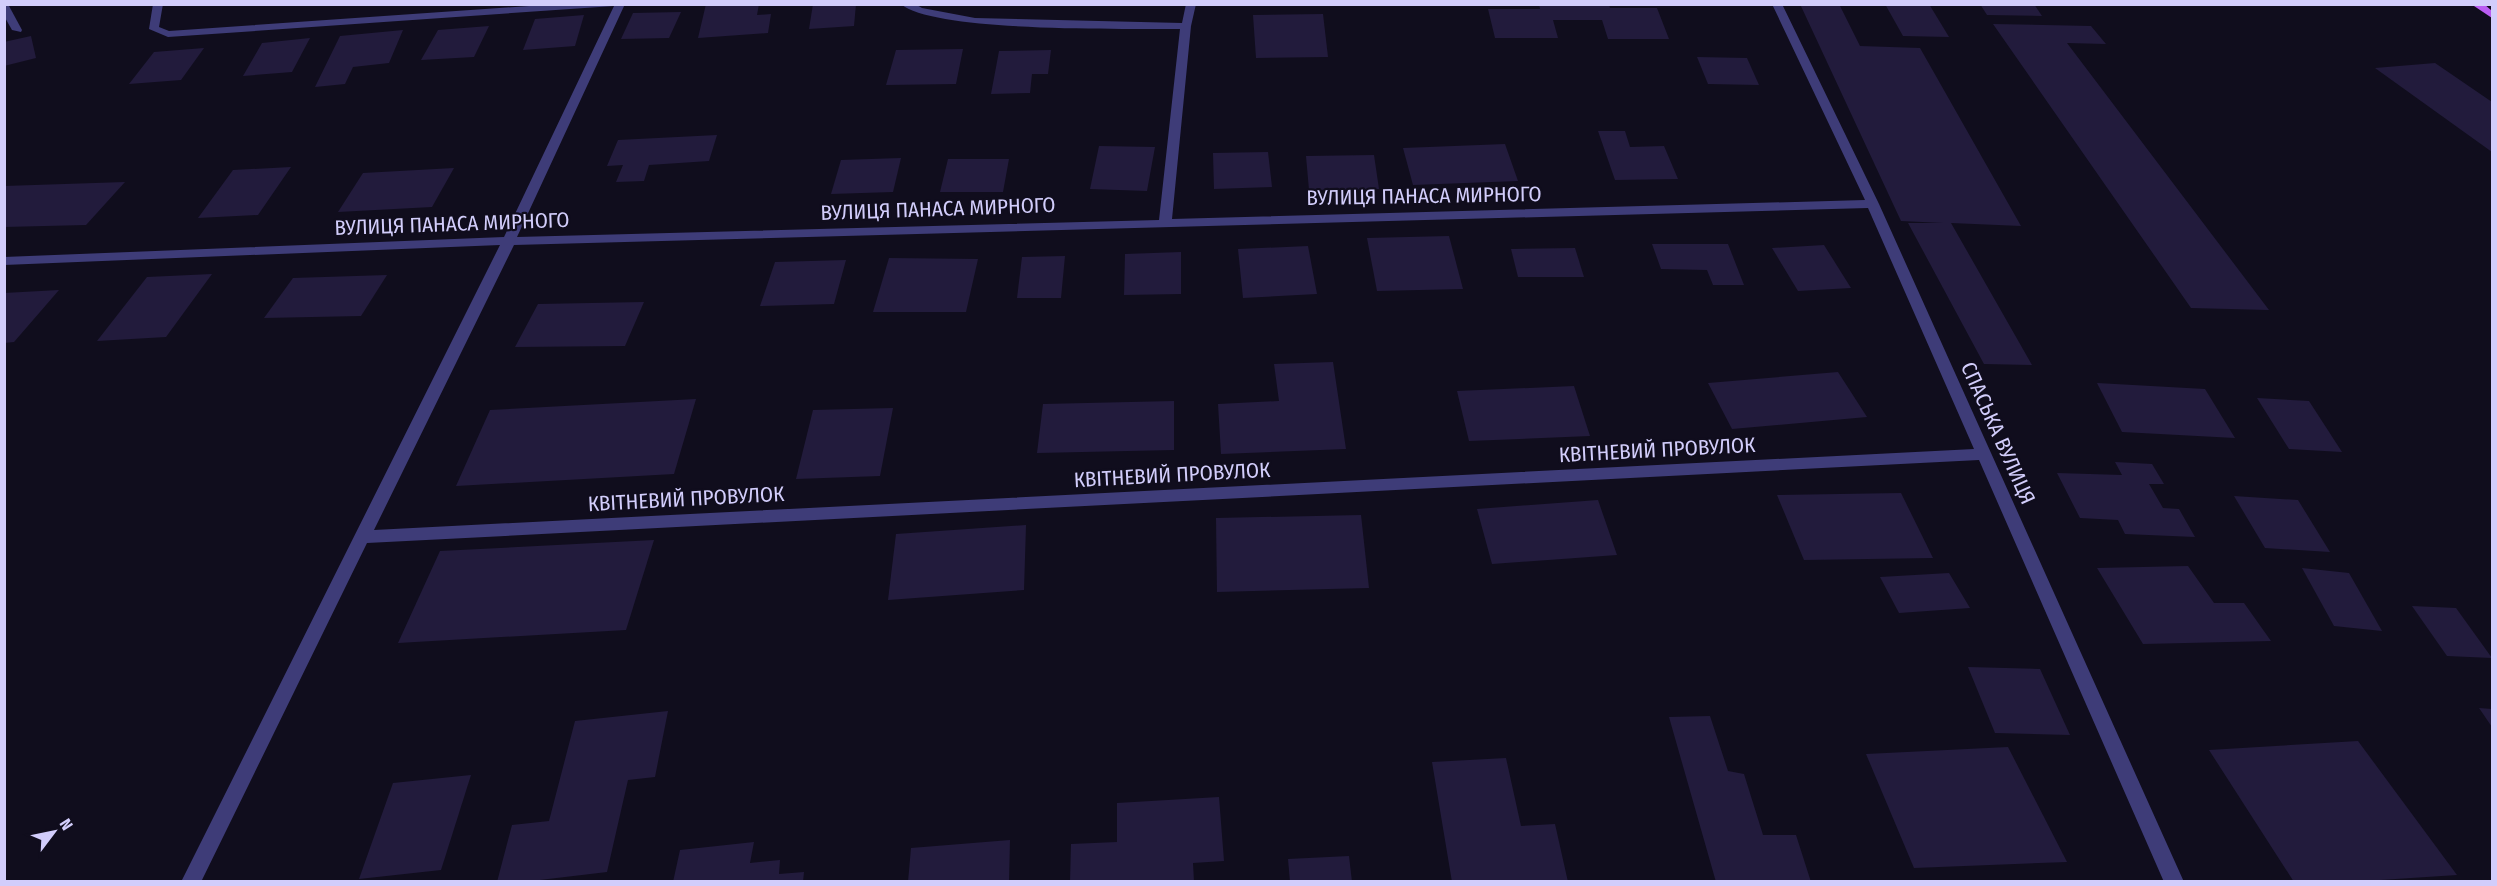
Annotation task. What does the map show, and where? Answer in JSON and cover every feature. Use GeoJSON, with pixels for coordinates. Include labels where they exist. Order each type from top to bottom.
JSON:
{"type":"FeatureCollection","features":[{"type":"Feature","properties":{"kind":"main road"},"geometry":{"type":"LineString","coordinates":[[2476,4],[2493,15]]}},
{"type":"Feature","properties":{"kind":"street"},"geometry":{"type":"LineString","coordinates":[[158,4],[154,29],[168,34],[611,4]]}},
{"type":"Feature","properties":{"kind":"street"},"geometry":{"type":"LineString","coordinates":[[191,882],[509,241],[620,4]]}},
{"type":"Feature","properties":{"kind":"street"},"geometry":{"type":"LineString","coordinates":[[906,4],[919,11],[975,21],[1186,26]]}},
{"type":"Feature","properties":{"kind":"street"},"geometry":{"type":"LineString","coordinates":[[1165,222],[1186,26],[1191,4]]}},
{"type":"Feature","properties":{"kind":"street","name":"СПАСЬКА ВУЛИЦЯ"},"geometry":{"type":"LineString","coordinates":[[1777,4],[1873,204],[2174,882]]}},
{"type":"Feature","properties":{"kind":"street"},"geometry":{"type":"LineString","coordinates":[[4,6],[17,30]]}},
{"type":"Feature","properties":{"kind":"street","name":"ВУЛИЦЯ ПАНАСА МИРНОГО"},"geometry":{"type":"LineString","coordinates":[[4,261],[509,241],[1873,204]]}},
{"type":"Feature","properties":{"kind":"street","name":"КВІТНЕВИЙ ПРОВУЛОК"},"geometry":{"type":"LineString","coordinates":[[362,537],[1984,454]]}},
{"type":"Feature","properties":{"kind":"building"},"geometry":{"type":"Polygon","coordinates":[[[706,4],[759,4],[757,15],[771,14],[768,33],[698,38],[706,4]]]}},
{"type":"Feature","properties":{"kind":"building"},"geometry":{"type":"Polygon","coordinates":[[[813,4],[856,4],[854,26],[809,29],[813,4]]]}},
{"type":"Feature","properties":{"kind":"building"},"geometry":{"type":"Polygon","coordinates":[[[1539,4],[1609,4],[1610,8],[1657,8],[1669,39],[1608,39],[1602,20],[1553,20],[1558,38],[1495,38],[1488,9],[1540,9],[1539,4]]]}},
{"type":"Feature","properties":{"kind":"building"},"geometry":{"type":"Polygon","coordinates":[[[1800,4],[1839,4],[1860,46],[1920,48],[2021,226],[1951,223],[2032,365],[1984,364],[1908,223],[1943,223],[1901,221],[1800,4]]]}},
{"type":"Feature","properties":{"kind":"building"},"geometry":{"type":"Polygon","coordinates":[[[1885,4],[1929,4],[1949,37],[1903,36],[1885,4]]]}},
{"type":"Feature","properties":{"kind":"building"},"geometry":{"type":"Polygon","coordinates":[[[1980,4],[2034,4],[2042,16],[1987,15],[1980,4]]]}},
{"type":"Feature","properties":{"kind":"building"},"geometry":{"type":"Polygon","coordinates":[[[681,12],[669,38],[621,39],[633,13],[681,12]]]}},
{"type":"Feature","properties":{"kind":"building"},"geometry":{"type":"Polygon","coordinates":[[[1323,14],[1328,57],[1256,58],[1253,15],[1323,14]]]}},
{"type":"Feature","properties":{"kind":"building"},"geometry":{"type":"Polygon","coordinates":[[[584,15],[575,46],[523,50],[535,19],[584,15]]]}},
{"type":"Feature","properties":{"kind":"building"},"geometry":{"type":"Polygon","coordinates":[[[1993,24],[2091,26],[2106,44],[2067,43],[2269,310],[2191,308],[1993,24]]]}},
{"type":"Feature","properties":{"kind":"building"},"geometry":{"type":"Polygon","coordinates":[[[489,26],[474,57],[421,60],[438,30],[489,26]]]}},
{"type":"Feature","properties":{"kind":"building"},"geometry":{"type":"Polygon","coordinates":[[[403,30],[389,63],[353,67],[345,84],[315,87],[340,36],[403,30]]]}},
{"type":"Feature","properties":{"kind":"building"},"geometry":{"type":"Polygon","coordinates":[[[31,36],[36,58],[4,66],[4,42],[31,36]]]}},
{"type":"Feature","properties":{"kind":"building"},"geometry":{"type":"Polygon","coordinates":[[[310,38],[292,72],[243,76],[262,43],[310,38]]]}},
{"type":"Feature","properties":{"kind":"building"},"geometry":{"type":"Polygon","coordinates":[[[204,48],[181,80],[129,84],[154,52],[204,48]]]}},
{"type":"Feature","properties":{"kind":"building"},"geometry":{"type":"Polygon","coordinates":[[[963,49],[956,84],[886,85],[896,50],[963,49]]]}},
{"type":"Feature","properties":{"kind":"building"},"geometry":{"type":"Polygon","coordinates":[[[1051,50],[1048,74],[1032,74],[1030,93],[991,94],[999,51],[1051,50]]]}},
{"type":"Feature","properties":{"kind":"building"},"geometry":{"type":"Polygon","coordinates":[[[1697,57],[1747,58],[1759,85],[1708,84],[1697,57]]]}},
{"type":"Feature","properties":{"kind":"building"},"geometry":{"type":"Polygon","coordinates":[[[2435,63],[2492,102],[2492,152],[2375,68],[2435,63]]]}},
{"type":"Feature","properties":{"kind":"building"},"geometry":{"type":"Polygon","coordinates":[[[1598,131],[1625,131],[1630,147],[1664,146],[1678,179],[1615,180],[1598,131]]]}},
{"type":"Feature","properties":{"kind":"building"},"geometry":{"type":"Polygon","coordinates":[[[717,135],[709,161],[649,165],[644,181],[616,182],[623,165],[607,166],[618,140],[717,135]]]}},
{"type":"Feature","properties":{"kind":"building"},"geometry":{"type":"Polygon","coordinates":[[[1505,144],[1518,181],[1413,185],[1403,148],[1505,144]]]}},
{"type":"Feature","properties":{"kind":"building"},"geometry":{"type":"Polygon","coordinates":[[[1099,146],[1155,147],[1147,191],[1090,189],[1099,146]]]}},
{"type":"Feature","properties":{"kind":"building"},"geometry":{"type":"Polygon","coordinates":[[[1268,152],[1272,187],[1214,189],[1213,153],[1268,152]]]}},
{"type":"Feature","properties":{"kind":"building"},"geometry":{"type":"Polygon","coordinates":[[[1374,155],[1379,189],[1309,190],[1306,156],[1374,155]]]}},
{"type":"Feature","properties":{"kind":"building"},"geometry":{"type":"Polygon","coordinates":[[[901,158],[893,192],[831,194],[841,160],[901,158]]]}},
{"type":"Feature","properties":{"kind":"building"},"geometry":{"type":"Polygon","coordinates":[[[948,159],[1009,159],[1003,192],[940,192],[948,159]]]}},
{"type":"Feature","properties":{"kind":"building"},"geometry":{"type":"Polygon","coordinates":[[[291,167],[258,215],[198,218],[233,170],[291,167]]]}},
{"type":"Feature","properties":{"kind":"building"},"geometry":{"type":"Polygon","coordinates":[[[454,168],[432,207],[338,212],[363,173],[454,168]]]}},
{"type":"Feature","properties":{"kind":"building"},"geometry":{"type":"Polygon","coordinates":[[[125,182],[86,225],[4,227],[4,186],[125,182]]]}},
{"type":"Feature","properties":{"kind":"building"},"geometry":{"type":"Polygon","coordinates":[[[1449,236],[1463,289],[1377,291],[1367,238],[1449,236]]]}},
{"type":"Feature","properties":{"kind":"building"},"geometry":{"type":"Polygon","coordinates":[[[1652,244],[1728,244],[1744,285],[1713,285],[1707,270],[1661,269],[1652,244]]]}},
{"type":"Feature","properties":{"kind":"building"},"geometry":{"type":"Polygon","coordinates":[[[1824,245],[1851,288],[1798,291],[1772,248],[1824,245]]]}},
{"type":"Feature","properties":{"kind":"building"},"geometry":{"type":"Polygon","coordinates":[[[1308,246],[1317,294],[1243,298],[1238,249],[1308,246]]]}},
{"type":"Feature","properties":{"kind":"building"},"geometry":{"type":"Polygon","coordinates":[[[1575,248],[1584,277],[1518,277],[1511,249],[1575,248]]]}},
{"type":"Feature","properties":{"kind":"building"},"geometry":{"type":"Polygon","coordinates":[[[1181,252],[1181,294],[1124,295],[1125,254],[1181,252]]]}},
{"type":"Feature","properties":{"kind":"building"},"geometry":{"type":"Polygon","coordinates":[[[1065,256],[1061,298],[1017,298],[1022,257],[1065,256]]]}},
{"type":"Feature","properties":{"kind":"building"},"geometry":{"type":"Polygon","coordinates":[[[889,258],[978,259],[966,312],[873,312],[889,258]]]}},
{"type":"Feature","properties":{"kind":"building"},"geometry":{"type":"Polygon","coordinates":[[[846,260],[834,304],[760,306],[775,262],[846,260]]]}},
{"type":"Feature","properties":{"kind":"building"},"geometry":{"type":"Polygon","coordinates":[[[212,274],[166,337],[97,341],[147,277],[212,274]]]}},
{"type":"Feature","properties":{"kind":"building"},"geometry":{"type":"Polygon","coordinates":[[[387,275],[361,316],[264,318],[293,278],[387,275]]]}},
{"type":"Feature","properties":{"kind":"building"},"geometry":{"type":"Polygon","coordinates":[[[59,290],[14,342],[4,343],[4,293],[59,290]]]}},
{"type":"Feature","properties":{"kind":"building"},"geometry":{"type":"Polygon","coordinates":[[[644,302],[625,346],[515,347],[538,304],[644,302]]]}},
{"type":"Feature","properties":{"kind":"building"},"geometry":{"type":"Polygon","coordinates":[[[1333,362],[1346,449],[1221,454],[1218,404],[1279,401],[1274,364],[1333,362]]]}},
{"type":"Feature","properties":{"kind":"building"},"geometry":{"type":"Polygon","coordinates":[[[1838,372],[1867,417],[1732,429],[1708,383],[1838,372]]]}},
{"type":"Feature","properties":{"kind":"building"},"geometry":{"type":"Polygon","coordinates":[[[2097,383],[2205,389],[2235,438],[2122,432],[2097,383]]]}},
{"type":"Feature","properties":{"kind":"building"},"geometry":{"type":"Polygon","coordinates":[[[1574,386],[1590,436],[1469,441],[1457,391],[1574,386]]]}},
{"type":"Feature","properties":{"kind":"building"},"geometry":{"type":"Polygon","coordinates":[[[2257,398],[2309,401],[2342,452],[2289,449],[2257,398]]]}},
{"type":"Feature","properties":{"kind":"building"},"geometry":{"type":"Polygon","coordinates":[[[696,399],[674,474],[456,486],[490,410],[696,399]]]}},
{"type":"Feature","properties":{"kind":"building"},"geometry":{"type":"Polygon","coordinates":[[[1174,401],[1174,450],[1037,453],[1043,404],[1174,401]]]}},
{"type":"Feature","properties":{"kind":"building"},"geometry":{"type":"Polygon","coordinates":[[[893,408],[880,476],[796,479],[813,410],[893,408]]]}},
{"type":"Feature","properties":{"kind":"building"},"geometry":{"type":"Polygon","coordinates":[[[2115,462],[2152,464],[2164,484],[2149,484],[2163,508],[2179,509],[2195,537],[2125,534],[2118,520],[2080,518],[2057,473],[2122,475],[2115,462]]]}},
{"type":"Feature","properties":{"kind":"building"},"geometry":{"type":"Polygon","coordinates":[[[1901,493],[1933,558],[1804,560],[1777,495],[1901,493]]]}},
{"type":"Feature","properties":{"kind":"building"},"geometry":{"type":"Polygon","coordinates":[[[2234,496],[2298,500],[2330,552],[2265,548],[2234,496]]]}},
{"type":"Feature","properties":{"kind":"building"},"geometry":{"type":"Polygon","coordinates":[[[1598,500],[1617,555],[1492,564],[1477,509],[1598,500]]]}},
{"type":"Feature","properties":{"kind":"building"},"geometry":{"type":"Polygon","coordinates":[[[1361,515],[1369,588],[1217,592],[1216,518],[1361,515]]]}},
{"type":"Feature","properties":{"kind":"building"},"geometry":{"type":"Polygon","coordinates":[[[1026,525],[1024,590],[888,600],[896,534],[1026,525]]]}},
{"type":"Feature","properties":{"kind":"building"},"geometry":{"type":"Polygon","coordinates":[[[654,540],[626,630],[398,643],[440,551],[654,540]]]}},
{"type":"Feature","properties":{"kind":"building"},"geometry":{"type":"Polygon","coordinates":[[[2188,566],[2214,603],[2244,603],[2271,641],[2143,644],[2097,568],[2188,566]]]}},
{"type":"Feature","properties":{"kind":"building"},"geometry":{"type":"Polygon","coordinates":[[[2302,568],[2349,573],[2382,631],[2334,626],[2302,568]]]}},
{"type":"Feature","properties":{"kind":"building"},"geometry":{"type":"Polygon","coordinates":[[[1949,573],[1970,608],[1899,613],[1880,577],[1949,573]]]}},
{"type":"Feature","properties":{"kind":"building"},"geometry":{"type":"Polygon","coordinates":[[[2412,606],[2456,608],[2492,658],[2447,656],[2412,606]]]}},
{"type":"Feature","properties":{"kind":"building"},"geometry":{"type":"Polygon","coordinates":[[[1968,667],[2040,669],[2070,735],[1995,733],[1968,667]]]}},
{"type":"Feature","properties":{"kind":"building"},"geometry":{"type":"Polygon","coordinates":[[[2479,708],[2492,709],[2492,727],[2479,708]]]}},
{"type":"Feature","properties":{"kind":"building"},"geometry":{"type":"Polygon","coordinates":[[[668,711],[655,777],[628,780],[607,872],[523,882],[497,882],[512,825],[549,821],[575,721],[668,711]]]}},
{"type":"Feature","properties":{"kind":"building"},"geometry":{"type":"Polygon","coordinates":[[[1710,716],[1728,771],[1744,774],[1763,835],[1796,835],[1811,882],[1716,882],[1669,717],[1710,716]]]}},
{"type":"Feature","properties":{"kind":"building"},"geometry":{"type":"Polygon","coordinates":[[[2358,741],[2457,875],[2350,882],[2294,882],[2209,750],[2358,741]]]}},
{"type":"Feature","properties":{"kind":"building"},"geometry":{"type":"Polygon","coordinates":[[[2008,747],[2067,862],[1914,868],[1866,754],[2008,747]]]}},
{"type":"Feature","properties":{"kind":"building"},"geometry":{"type":"Polygon","coordinates":[[[1506,758],[1521,826],[1555,824],[1568,882],[1452,882],[1432,762],[1506,758]]]}},
{"type":"Feature","properties":{"kind":"building"},"geometry":{"type":"Polygon","coordinates":[[[471,775],[441,870],[359,879],[393,783],[471,775]]]}},
{"type":"Feature","properties":{"kind":"building"},"geometry":{"type":"Polygon","coordinates":[[[1219,797],[1224,861],[1193,863],[1194,882],[1070,882],[1071,844],[1117,842],[1117,803],[1219,797]]]}},
{"type":"Feature","properties":{"kind":"building"},"geometry":{"type":"Polygon","coordinates":[[[1010,840],[1009,882],[908,882],[911,848],[1010,840]]]}},
{"type":"Feature","properties":{"kind":"building"},"geometry":{"type":"Polygon","coordinates":[[[754,842],[750,863],[780,860],[779,874],[804,872],[803,882],[673,882],[680,850],[754,842]]]}},
{"type":"Feature","properties":{"kind":"building"},"geometry":{"type":"Polygon","coordinates":[[[1349,856],[1352,882],[1290,882],[1288,859],[1349,856]]]}}]}
